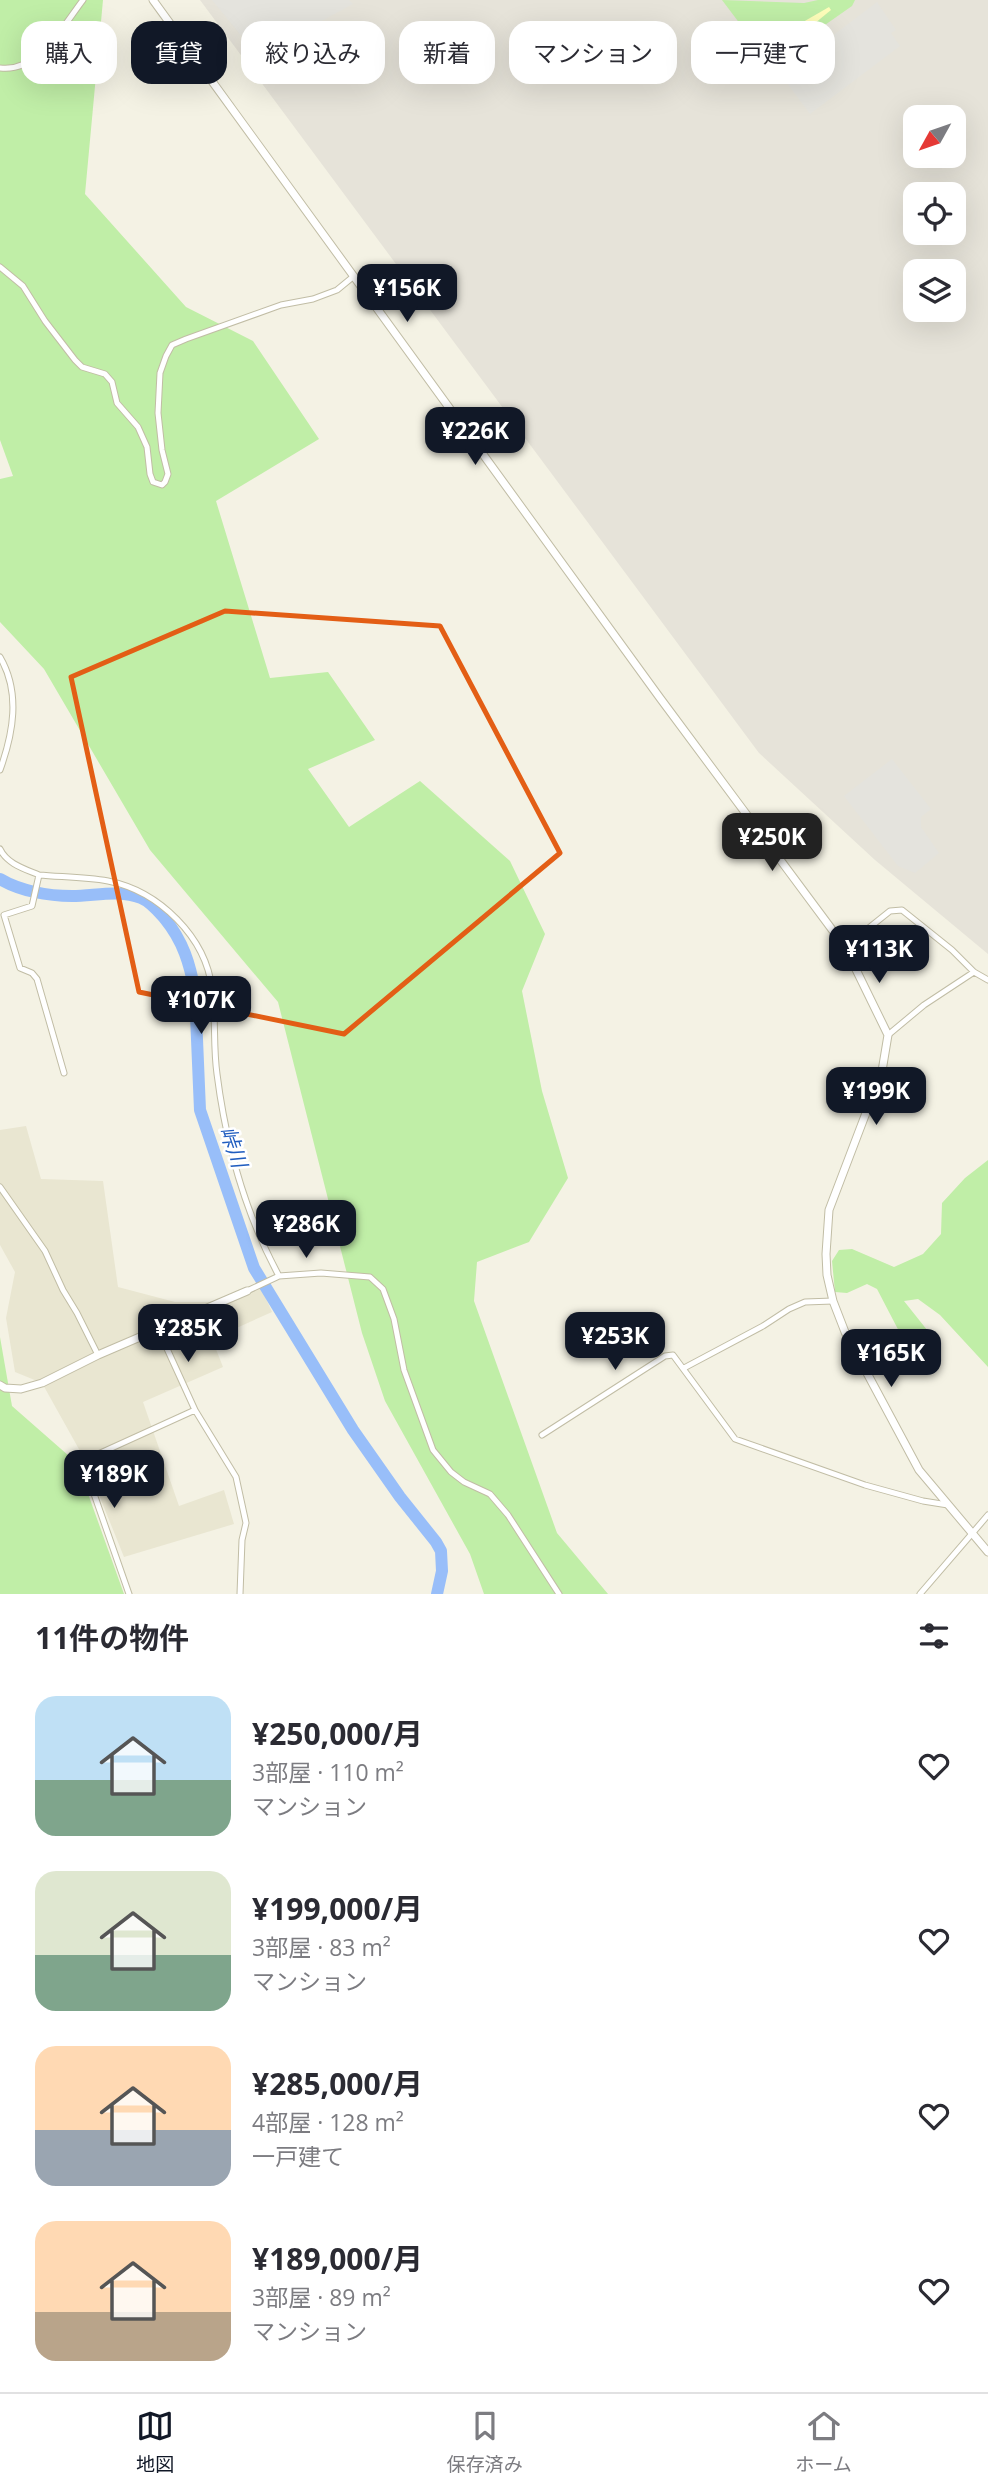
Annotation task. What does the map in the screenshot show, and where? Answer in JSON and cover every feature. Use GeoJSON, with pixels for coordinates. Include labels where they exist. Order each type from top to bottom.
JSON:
{"type":"FeatureCollection","features":[{"type":"Feature","properties":{"kind":"street"},"geometry":{"type":"LineString","coordinates":[[0,68],[19,67],[33,59],[83,0]]}},
{"type":"Feature","properties":{"kind":"street"},"geometry":{"type":"LineString","coordinates":[[153,0],[668,709],[845,947],[888,1035],[882,1071],[829,1210],[826,1254],[827,1275],[833,1301],[845,1332],[919,1470],[988,1552]]}},
{"type":"Feature","properties":{"kind":"street"},"geometry":{"type":"LineString","coordinates":[[0,267],[23,286],[45,321],[75,360],[82,367],[105,374],[111,382],[117,403],[138,427],[147,447],[153,482],[162,485],[168,474],[159,428],[159,386],[166,356],[173,345],[281,305],[313,299],[337,290],[354,276]]}},
{"type":"Feature","properties":{"kind":"street"},"geometry":{"type":"LineString","coordinates":[[0,657],[11,686],[14,714],[10,742],[0,770]]}},
{"type":"Feature","properties":{"kind":"street"},"geometry":{"type":"LineString","coordinates":[[0,849],[3,855],[19,867],[39,875],[108,881],[148,896],[191,935],[207,965],[212,988],[216,1064],[227,1134],[241,1189],[260,1240],[279,1276]]}},
{"type":"Feature","properties":{"kind":"street"},"geometry":{"type":"LineString","coordinates":[[39,875],[32,906],[4,915],[20,968],[32,973],[37,979],[64,1073]]}},
{"type":"Feature","properties":{"kind":"street"},"geometry":{"type":"LineString","coordinates":[[845,947],[890,911],[902,910],[952,950],[974,972],[988,980]]}},
{"type":"Feature","properties":{"kind":"street"},"geometry":{"type":"LineString","coordinates":[[888,1035],[924,1005],[974,972]]}},
{"type":"Feature","properties":{"kind":"street"},"geometry":{"type":"LineString","coordinates":[[0,1187],[45,1251],[98,1355]]}},
{"type":"Feature","properties":{"kind":"street"},"geometry":{"type":"LineString","coordinates":[[0,1385],[21,1389],[42,1383],[98,1355],[279,1276],[335,1273],[370,1277],[383,1289],[394,1319],[404,1370],[433,1450],[451,1472],[464,1482],[490,1494],[499,1504],[559,1594]]}},
{"type":"Feature","properties":{"kind":"street"},"geometry":{"type":"LineString","coordinates":[[684,1368],[789,1309],[805,1302],[833,1301]]}},
{"type":"Feature","properties":{"kind":"street"},"geometry":{"type":"LineString","coordinates":[[158,1329],[195,1410],[236,1477],[246,1523],[242,1541],[240,1594]]}},
{"type":"Feature","properties":{"kind":"street"},"geometry":{"type":"LineString","coordinates":[[542,1434],[665,1356],[673,1355],[735,1439],[865,1485],[948,1505]]}},
{"type":"Feature","properties":{"kind":"street"},"geometry":{"type":"LineString","coordinates":[[130,1594],[86,1471],[85,1460],[195,1410]]}},
{"type":"Feature","properties":{"kind":"street"},"geometry":{"type":"LineString","coordinates":[[920,1594],[988,1515]]}},
{"type":"Feature","properties":{"kind":"highlighted area"},"geometry":{"type":"Polygon","coordinates":[[[225,611],[440,626],[560,853],[344,1034],[139,992],[71,677],[225,611]]]}},
{"type":"Feature","properties":{"kind":"shaded area"},"geometry":{"type":"Polygon","coordinates":[[[0,0],[103,0],[101,21],[21,21],[21,84],[95,84],[85,194],[186,307],[253,341],[319,439],[216,501],[270,678],[328,672],[375,740],[308,769],[349,827],[420,781],[510,861],[545,934],[522,991],[542,1091],[568,1178],[529,1242],[477,1262],[474,1301],[557,1533],[608,1594],[484,1594],[470,1554],[385,1401],[362,1333],[278,1002],[150,850],[44,669],[0,622],[0,479],[13,476],[0,440],[0,0]]]}},
{"type":"Feature","properties":{"kind":"shaded area"},"geometry":{"type":"Polygon","coordinates":[[[200,0],[988,0],[988,954],[875,860],[759,753],[262,84],[385,84],[385,21],[241,21],[241,55],[227,36],[227,21],[216,21],[200,0]]]}},
{"type":"Feature","properties":{"kind":"shaded area"},"geometry":{"type":"Polygon","coordinates":[[[212,0],[349,0],[353,4],[322,21],[241,21],[241,35],[212,0]]]}},
{"type":"Feature","properties":{"kind":"shaded area"},"geometry":{"type":"Polygon","coordinates":[[[722,0],[804,3],[818,0],[855,0],[852,6],[831,21],[738,21],[722,0]]]}},
{"type":"Feature","properties":{"kind":"shaded area"},"geometry":{"type":"Polygon","coordinates":[[[877,2],[896,30],[891,33],[900,46],[810,114],[788,84],[835,84],[835,34],[877,2]]]}},
{"type":"Feature","properties":{"kind":"shaded area"},"geometry":{"type":"Polygon","coordinates":[[[892,759],[931,809],[921,817],[921,827],[939,853],[915,873],[898,866],[844,796],[892,759]]]}},
{"type":"Feature","properties":{"kind":"shaded area"},"geometry":{"type":"Polygon","coordinates":[[[26,1126],[41,1179],[103,1181],[118,1287],[175,1302],[219,1302],[260,1285],[272,1312],[212,1339],[223,1367],[143,1402],[179,1506],[224,1490],[234,1524],[124,1557],[85,1460],[42,1383],[15,1372],[6,1318],[15,1272],[0,1245],[0,1130],[26,1126]]]}},
{"type":"Feature","properties":{"kind":"shaded area"},"geometry":{"type":"Polygon","coordinates":[[[988,1160],[988,1367],[940,1315],[918,1299],[904,1301],[939,1345],[936,1353],[915,1362],[877,1289],[867,1284],[847,1293],[835,1292],[832,1261],[839,1250],[852,1249],[894,1267],[923,1254],[941,1234],[942,1203],[965,1178],[988,1160]]]}},
{"type":"Feature","properties":{"kind":"shaded area"},"geometry":{"type":"Polygon","coordinates":[[[0,1337],[12,1406],[77,1463],[124,1594],[0,1594],[0,1337]]]}},
{"type":"Feature","properties":{"kind":"sand"},"geometry":{"type":"Polygon","coordinates":[[[829,7],[831,10],[818,21],[805,21],[829,7]]]}},
{"type":"Feature","properties":{"kind":"waterway","name":"峠川"},"geometry":{"type":"LineString","coordinates":[[0,879],[16,887],[44,894],[133,895],[157,910],[177,936],[188,962],[195,992],[200,1110],[254,1268],[353,1430],[400,1497],[436,1542],[441,1551],[442,1571],[437,1594]]}}]}
